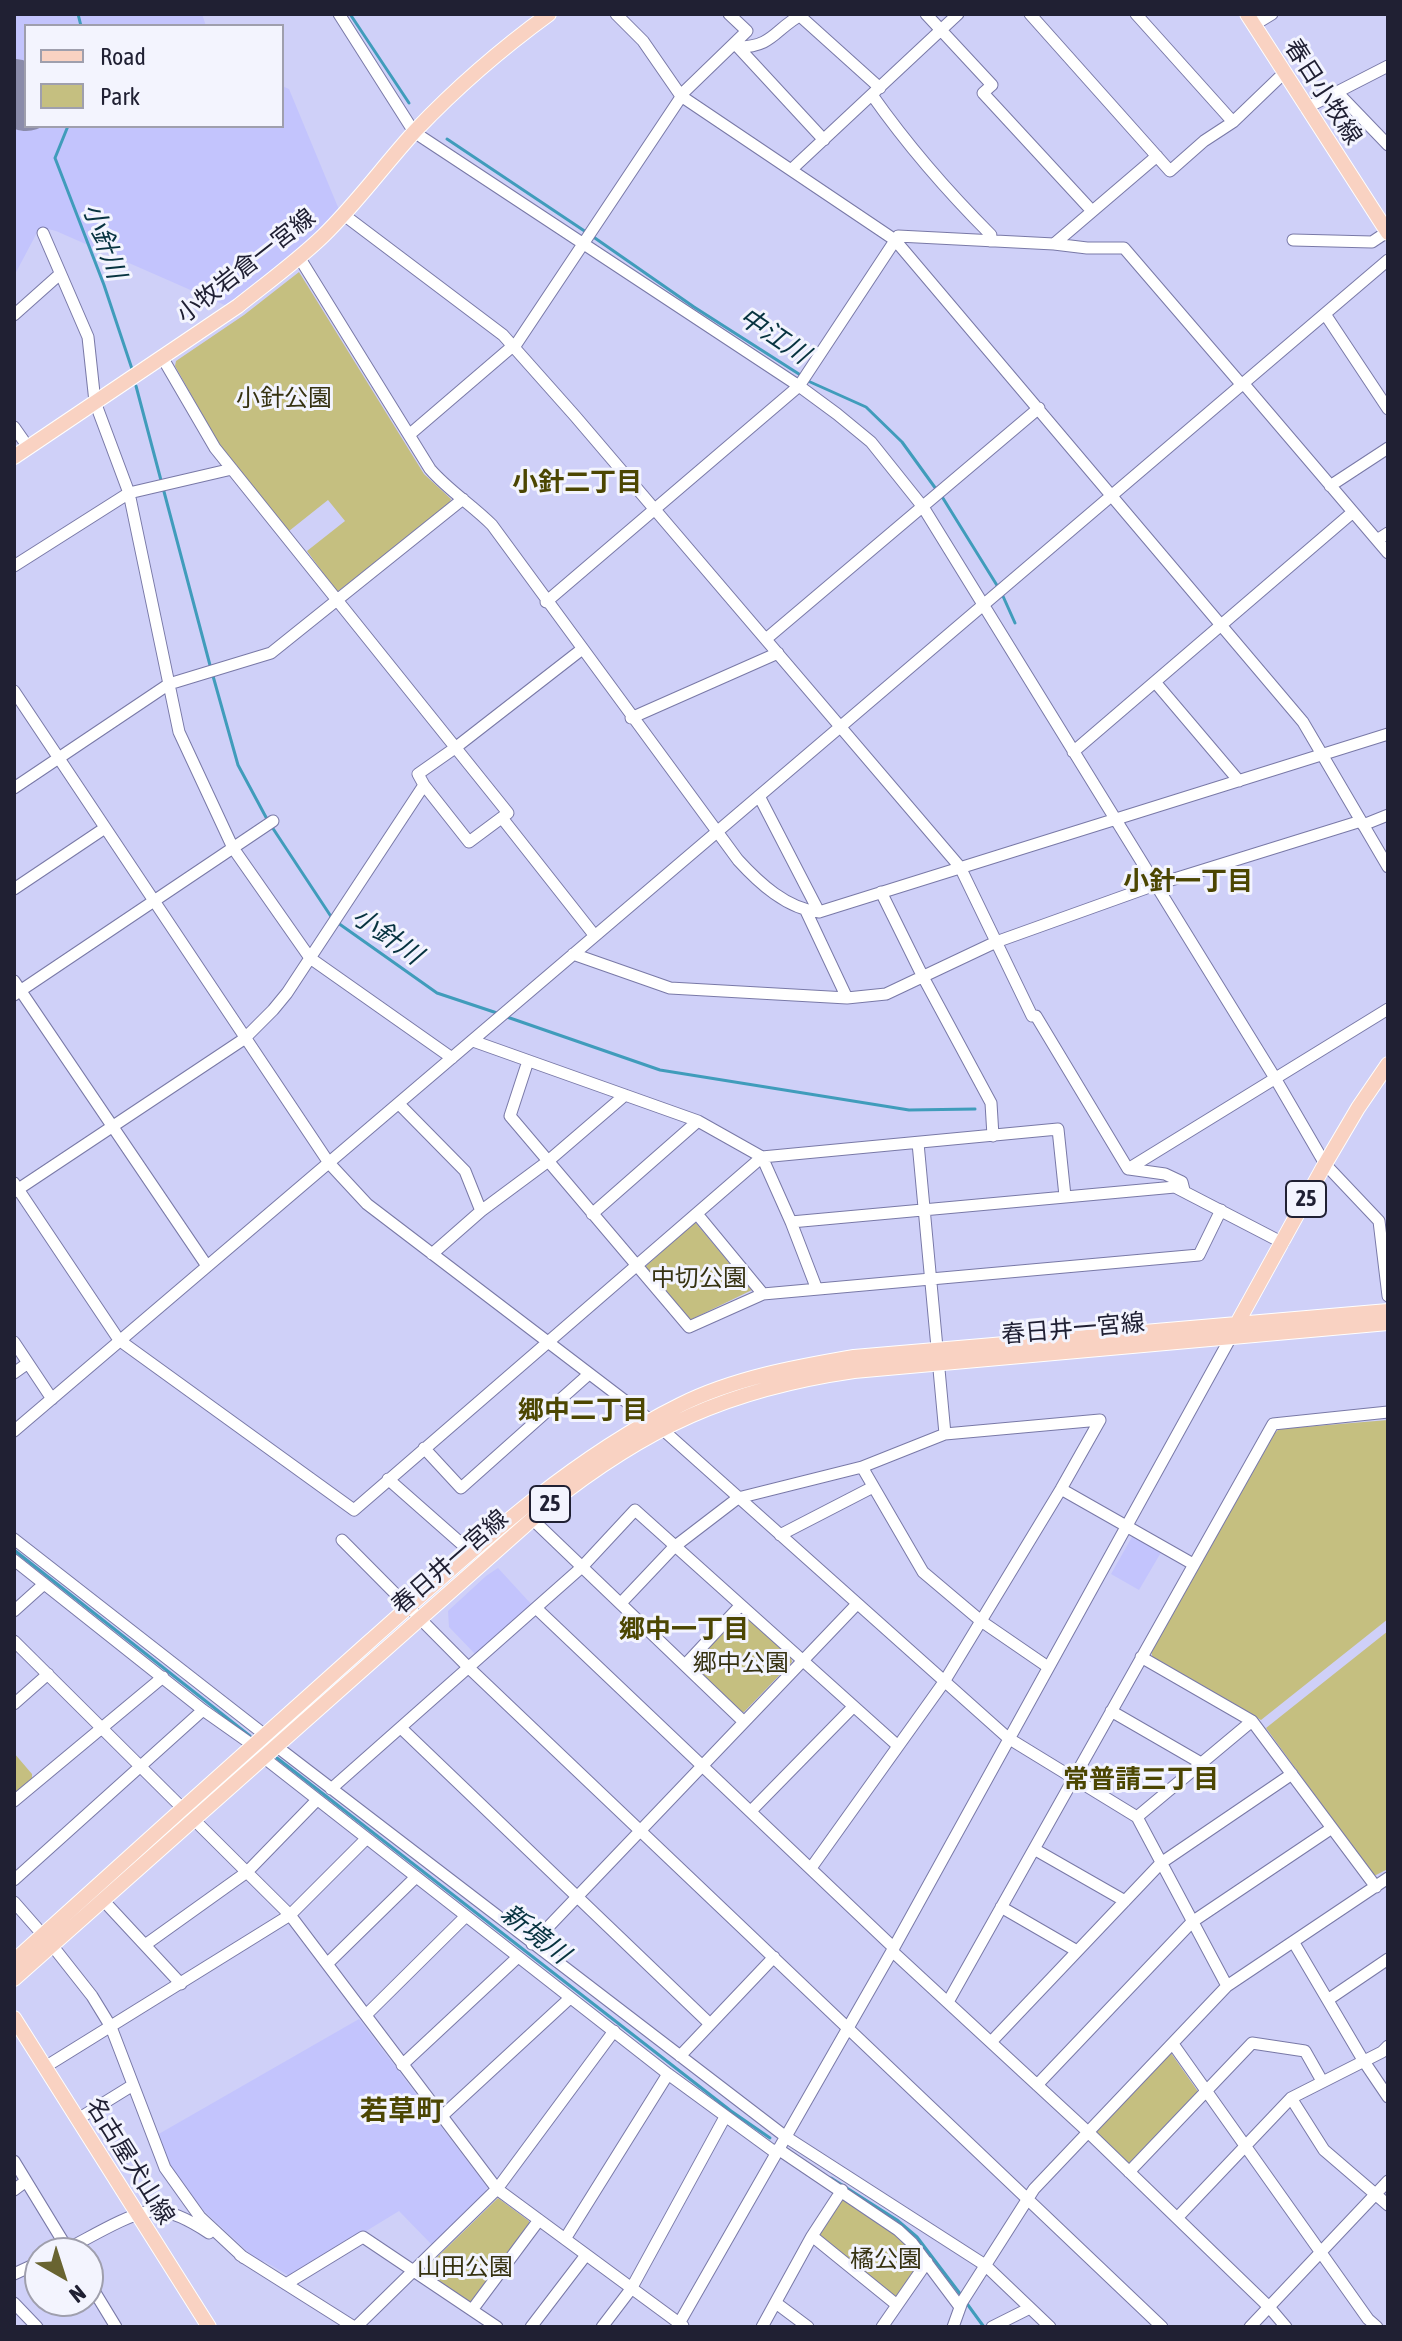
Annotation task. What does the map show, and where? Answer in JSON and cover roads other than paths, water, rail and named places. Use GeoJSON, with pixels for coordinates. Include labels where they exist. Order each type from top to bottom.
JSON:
{"type":"FeatureCollection","features":[{"type":"Feature","properties":{"kind":"main road","name":"小牧岩倉一宮線"},"geometry":{"type":"LineString","coordinates":[[14,457],[238,306],[299,257],[344,215],[414,132],[483,64],[549,14]]}},
{"type":"Feature","properties":{"kind":"main road","name":"春日小牧線"},"geometry":{"type":"LineString","coordinates":[[1250,19],[1388,233]]}},
{"type":"Feature","properties":{"kind":"main road","name":"25"},"geometry":{"type":"LineString","coordinates":[[1234,1330],[1325,1164],[1388,1064]]}},
{"type":"Feature","properties":{"kind":"main road"},"geometry":{"type":"LineString","coordinates":[[1234,1330],[1388,1311]]}},
{"type":"Feature","properties":{"kind":"main road"},"geometry":{"type":"LineString","coordinates":[[1234,1330],[1388,1323]]}},
{"type":"Feature","properties":{"kind":"main road","name":"春日井一宮線"},"geometry":{"type":"LineString","coordinates":[[14,1979],[47,1940],[414,1613],[681,1404],[725,1387],[792,1368],[854,1357],[937,1357],[1234,1330]]}},
{"type":"Feature","properties":{"kind":"main road","name":"春日井一宮線"},"geometry":{"type":"LineString","coordinates":[[414,1613],[472,1553],[571,1470],[657,1425]]}},
{"type":"Feature","properties":{"kind":"main road","name":"春日井一宮線"},"geometry":{"type":"LineString","coordinates":[[14,1961],[102,1899],[188,1814]]}},
{"type":"Feature","properties":{"kind":"main road","name":"名古屋犬山線"},"geometry":{"type":"LineString","coordinates":[[14,2018],[209,2327]]}},
{"type":"Feature","properties":{"kind":"street"},"geometry":{"type":"LineString","coordinates":[[339,14],[414,132],[585,241],[800,385],[871,442],[926,504],[984,606],[1325,1164],[1379,1221],[1388,1296]]}},
{"type":"Feature","properties":{"kind":"street"},"geometry":{"type":"LineString","coordinates":[[616,14],[643,41],[681,96],[895,240],[1303,722],[1388,867]]}},
{"type":"Feature","properties":{"kind":"street"},"geometry":{"type":"LineString","coordinates":[[409,435],[514,345],[681,96],[747,31],[729,14]]}},
{"type":"Feature","properties":{"kind":"street"},"geometry":{"type":"LineString","coordinates":[[926,14],[992,85],[983,93],[1092,211]]}},
{"type":"Feature","properties":{"kind":"street"},"geometry":{"type":"LineString","coordinates":[[792,169],[958,14]]}},
{"type":"Feature","properties":{"kind":"street"},"geometry":{"type":"LineString","coordinates":[[1030,14],[1170,171],[1204,141],[1233,122],[1284,73]]}},
{"type":"Feature","properties":{"kind":"street"},"geometry":{"type":"LineString","coordinates":[[1136,14],[1233,122]]}},
{"type":"Feature","properties":{"kind":"street"},"geometry":{"type":"LineString","coordinates":[[1250,19],[1272,14]]}},
{"type":"Feature","properties":{"kind":"street"},"geometry":{"type":"LineString","coordinates":[[736,45],[754,47],[766,43],[795,17],[802,15],[876,91],[900,134],[940,183],[991,235],[990,241]]}},
{"type":"Feature","properties":{"kind":"street"},"geometry":{"type":"LineString","coordinates":[[736,45],[824,140]]}},
{"type":"Feature","properties":{"kind":"street"},"geometry":{"type":"LineString","coordinates":[[1306,108],[1388,66]]}},
{"type":"Feature","properties":{"kind":"street"},"geometry":{"type":"LineString","coordinates":[[1337,92],[1388,145]]}},
{"type":"Feature","properties":{"kind":"street"},"geometry":{"type":"LineString","coordinates":[[1054,244],[1157,156]]}},
{"type":"Feature","properties":{"kind":"street"},"geometry":{"type":"LineString","coordinates":[[344,215],[514,345],[960,867],[1032,1016],[1036,1016],[1128,1169]]}},
{"type":"Feature","properties":{"kind":"street"},"geometry":{"type":"LineString","coordinates":[[43,233],[58,276],[88,337],[95,402],[129,493],[179,732],[233,848],[310,958],[452,1058]]}},
{"type":"Feature","properties":{"kind":"street"},"geometry":{"type":"LineString","coordinates":[[1293,240],[1372,242],[1388,233]]}},
{"type":"Feature","properties":{"kind":"street"},"geometry":{"type":"LineString","coordinates":[[546,602],[800,385],[898,236],[1124,248],[1353,512],[1383,537],[1388,553]]}},
{"type":"Feature","properties":{"kind":"street"},"geometry":{"type":"LineString","coordinates":[[299,257],[430,469],[444,486],[492,525],[631,718],[753,876],[769,890],[806,911],[819,912],[1388,734]]}},
{"type":"Feature","properties":{"kind":"street"},"geometry":{"type":"LineString","coordinates":[[14,1431],[1388,260]]}},
{"type":"Feature","properties":{"kind":"street"},"geometry":{"type":"LineString","coordinates":[[14,315],[58,276]]}},
{"type":"Feature","properties":{"kind":"street"},"geometry":{"type":"LineString","coordinates":[[1325,314],[1388,409]]}},
{"type":"Feature","properties":{"kind":"street"},"geometry":{"type":"LineString","coordinates":[[162,357],[215,448],[338,600],[455,748],[508,813],[469,842],[418,774],[455,748],[581,650]]}},
{"type":"Feature","properties":{"kind":"street"},"geometry":{"type":"LineString","coordinates":[[766,639],[1039,408]]}},
{"type":"Feature","properties":{"kind":"street"},"geometry":{"type":"LineString","coordinates":[[14,427],[28,447]]}},
{"type":"Feature","properties":{"kind":"street"},"geometry":{"type":"LineString","coordinates":[[1330,486],[1388,448]]}},
{"type":"Feature","properties":{"kind":"street"},"geometry":{"type":"LineString","coordinates":[[14,566],[129,493],[232,469]]}},
{"type":"Feature","properties":{"kind":"street"},"geometry":{"type":"LineString","coordinates":[[14,788],[169,684],[271,653],[463,499]]}},
{"type":"Feature","properties":{"kind":"street"},"geometry":{"type":"LineString","coordinates":[[1073,752],[1353,512]]}},
{"type":"Feature","properties":{"kind":"street"},"geometry":{"type":"LineString","coordinates":[[631,718],[778,653]]}},
{"type":"Feature","properties":{"kind":"street"},"geometry":{"type":"LineString","coordinates":[[1155,682],[1239,781]]}},
{"type":"Feature","properties":{"kind":"street"},"geometry":{"type":"LineString","coordinates":[[14,691],[329,1163],[367,1204],[657,1425],[1008,1738],[1137,1817],[1227,1986]]}},
{"type":"Feature","properties":{"kind":"street"},"geometry":{"type":"LineString","coordinates":[[424,785],[310,958],[273,1010],[244,1039],[15,1188],[119,1340],[354,1510],[762,1157]]}},
{"type":"Feature","properties":{"kind":"street"},"geometry":{"type":"LineString","coordinates":[[759,796],[819,912]]}},
{"type":"Feature","properties":{"kind":"street"},"geometry":{"type":"LineString","coordinates":[[573,954],[670,988],[847,998],[886,994],[996,942],[1155,885],[1388,815]]}},
{"type":"Feature","properties":{"kind":"street"},"geometry":{"type":"LineString","coordinates":[[502,818],[595,936]]}},
{"type":"Feature","properties":{"kind":"street"},"geometry":{"type":"LineString","coordinates":[[207,1266],[16,989],[273,821]]}},
{"type":"Feature","properties":{"kind":"street"},"geometry":{"type":"LineString","coordinates":[[14,889],[105,828]]}},
{"type":"Feature","properties":{"kind":"street"},"geometry":{"type":"LineString","coordinates":[[881,892],[991,1103],[993,1136]]}},
{"type":"Feature","properties":{"kind":"street"},"geometry":{"type":"LineString","coordinates":[[806,911],[847,998]]}},
{"type":"Feature","properties":{"kind":"street"},"geometry":{"type":"LineString","coordinates":[[1128,1169],[1388,1009]]}},
{"type":"Feature","properties":{"kind":"street"},"geometry":{"type":"LineString","coordinates":[[473,1041],[698,1121],[762,1157],[1058,1129],[1065,1196]]}},
{"type":"Feature","properties":{"kind":"street"},"geometry":{"type":"LineString","coordinates":[[528,1061],[510,1116],[689,1327],[763,1294],[1199,1255],[1221,1210]]}},
{"type":"Feature","properties":{"kind":"street"},"geometry":{"type":"LineString","coordinates":[[432,1254],[625,1095]]}},
{"type":"Feature","properties":{"kind":"street"},"geometry":{"type":"LineString","coordinates":[[399,1104],[465,1171],[481,1211]]}},
{"type":"Feature","properties":{"kind":"street"},"geometry":{"type":"LineString","coordinates":[[592,1214],[698,1121]]}},
{"type":"Feature","properties":{"kind":"street"},"geometry":{"type":"LineString","coordinates":[[918,1143],[945,1434]]}},
{"type":"Feature","properties":{"kind":"street"},"geometry":{"type":"LineString","coordinates":[[762,1157],[816,1287]]}},
{"type":"Feature","properties":{"kind":"street"},"geometry":{"type":"LineString","coordinates":[[1128,1169],[1165,1174],[1182,1182],[1185,1191]]}},
{"type":"Feature","properties":{"kind":"street"},"geometry":{"type":"LineString","coordinates":[[791,1222],[1175,1187],[1283,1243]]}},
{"type":"Feature","properties":{"kind":"street"},"geometry":{"type":"LineString","coordinates":[[1379,1221],[1388,1208]]}},
{"type":"Feature","properties":{"kind":"street"},"geometry":{"type":"LineString","coordinates":[[697,1214],[763,1294]]}},
{"type":"Feature","properties":{"kind":"street"},"geometry":{"type":"LineString","coordinates":[[14,1641],[290,1915],[497,2189],[680,2326],[893,1949],[1234,1330]]}},
{"type":"Feature","properties":{"kind":"street"},"geometry":{"type":"LineString","coordinates":[[14,1342],[52,1399]]}},
{"type":"Feature","properties":{"kind":"street"},"geometry":{"type":"LineString","coordinates":[[14,1373],[28,1363]]}},
{"type":"Feature","properties":{"kind":"street"},"geometry":{"type":"LineString","coordinates":[[424,1448],[461,1488],[589,1374]]}},
{"type":"Feature","properties":{"kind":"street"},"geometry":{"type":"LineString","coordinates":[[948,2002],[1273,1424],[1388,1412]]}},
{"type":"Feature","properties":{"kind":"street"},"geometry":{"type":"LineString","coordinates":[[621,1603],[674,1547],[738,1498],[862,1467],[945,1434],[1100,1420],[944,1682],[811,1868]]}},
{"type":"Feature","properties":{"kind":"street"},"geometry":{"type":"LineString","coordinates":[[862,1467],[923,1572],[981,1621],[1048,1667]]}},
{"type":"Feature","properties":{"kind":"street"},"geometry":{"type":"LineString","coordinates":[[388,1479],[472,1553]]}},
{"type":"Feature","properties":{"kind":"street"},"geometry":{"type":"LineString","coordinates":[[780,1535],[873,1487]]}},
{"type":"Feature","properties":{"kind":"street"},"geometry":{"type":"LineString","coordinates":[[1061,1489],[1193,1564]]}},
{"type":"Feature","properties":{"kind":"street"},"geometry":{"type":"LineString","coordinates":[[331,1789],[582,1567],[635,1510],[898,1746]]}},
{"type":"Feature","properties":{"kind":"street"},"geometry":{"type":"LineString","coordinates":[[532,1519],[744,1722]]}},
{"type":"Feature","properties":{"kind":"street"},"geometry":{"type":"LineString","coordinates":[[14,1539],[331,1789],[786,2137],[985,2265],[1050,2327]]}},
{"type":"Feature","properties":{"kind":"street"},"geometry":{"type":"LineString","coordinates":[[342,1540],[468,1667],[1162,2327]]}},
{"type":"Feature","properties":{"kind":"street"},"geometry":{"type":"LineString","coordinates":[[14,1560],[570,1998],[630,2040],[668,2074],[725,2117],[842,2190],[898,2230],[963,2301]]}},
{"type":"Feature","properties":{"kind":"street"},"geometry":{"type":"LineString","coordinates":[[14,1611],[44,1584]]}},
{"type":"Feature","properties":{"kind":"street"},"geometry":{"type":"LineString","coordinates":[[532,1944],[857,1604]]}},
{"type":"Feature","properties":{"kind":"street"},"geometry":{"type":"LineString","coordinates":[[685,1665],[740,1606]]}},
{"type":"Feature","properties":{"kind":"street"},"geometry":{"type":"LineString","coordinates":[[536,1608],[1088,2132],[1286,2327]]}},
{"type":"Feature","properties":{"kind":"street"},"geometry":{"type":"LineString","coordinates":[[1141,1657],[1252,1721],[1376,1887]]}},
{"type":"Feature","properties":{"kind":"street"},"geometry":{"type":"LineString","coordinates":[[14,1704],[48,1674]]}},
{"type":"Feature","properties":{"kind":"street"},"geometry":{"type":"LineString","coordinates":[[14,1801],[163,1677]]}},
{"type":"Feature","properties":{"kind":"street"},"geometry":{"type":"LineString","coordinates":[[751,1811],[853,1707]]}},
{"type":"Feature","properties":{"kind":"street"},"geometry":{"type":"LineString","coordinates":[[14,1880],[203,1710]]}},
{"type":"Feature","properties":{"kind":"street"},"geometry":{"type":"LineString","coordinates":[[1111,1711],[1201,1763]]}},
{"type":"Feature","properties":{"kind":"street"},"geometry":{"type":"LineString","coordinates":[[1137,1817],[1252,1721]]}},
{"type":"Feature","properties":{"kind":"street"},"geometry":{"type":"LineString","coordinates":[[401,1728],[710,2024]]}},
{"type":"Feature","properties":{"kind":"street"},"geometry":{"type":"LineString","coordinates":[[991,2042],[1161,1863],[1292,1774]]}},
{"type":"Feature","properties":{"kind":"street"},"geometry":{"type":"LineString","coordinates":[[145,1945],[247,1872],[317,1800]]}},
{"type":"Feature","properties":{"kind":"street"},"geometry":{"type":"LineString","coordinates":[[1037,2085],[1192,1922],[1332,1828]]}},
{"type":"Feature","properties":{"kind":"street"},"geometry":{"type":"LineString","coordinates":[[45,2067],[290,1915],[366,1839]]}},
{"type":"Feature","properties":{"kind":"street"},"geometry":{"type":"LineString","coordinates":[[1034,1849],[1125,1901]]}},
{"type":"Feature","properties":{"kind":"street"},"geometry":{"type":"LineString","coordinates":[[327,1964],[416,1877]]}},
{"type":"Feature","properties":{"kind":"street"},"geometry":{"type":"LineString","coordinates":[[953,2327],[963,2301],[1034,2189],[1227,1986],[1388,1878]]}},
{"type":"Feature","properties":{"kind":"street"},"geometry":{"type":"LineString","coordinates":[[102,1899],[181,1984]]}},
{"type":"Feature","properties":{"kind":"street"},"geometry":{"type":"LineString","coordinates":[[14,1902],[92,1996],[111,2027],[165,2168],[200,2217],[244,2258]]}},
{"type":"Feature","properties":{"kind":"street"},"geometry":{"type":"LineString","coordinates":[[1001,1907],[1077,1951]]}},
{"type":"Feature","properties":{"kind":"street"},"geometry":{"type":"LineString","coordinates":[[366,2015],[466,1916]]}},
{"type":"Feature","properties":{"kind":"street"},"geometry":{"type":"LineString","coordinates":[[1294,1943],[1388,2097]]}},
{"type":"Feature","properties":{"kind":"street"},"geometry":{"type":"LineString","coordinates":[[402,2065],[518,1957]]}},
{"type":"Feature","properties":{"kind":"street"},"geometry":{"type":"LineString","coordinates":[[680,2056],[774,1957]]}},
{"type":"Feature","properties":{"kind":"street"},"geometry":{"type":"LineString","coordinates":[[1329,1999],[1388,1959]]}},
{"type":"Feature","properties":{"kind":"street"},"geometry":{"type":"LineString","coordinates":[[442,2116],[570,1998]]}},
{"type":"Feature","properties":{"kind":"street"},"geometry":{"type":"LineString","coordinates":[[630,2040],[641,2026]]}},
{"type":"Feature","properties":{"kind":"street"},"geometry":{"type":"LineString","coordinates":[[94,2237],[138,2214],[154,2210],[171,2215],[203,2229],[355,2327],[497,2189],[614,2031]]}},
{"type":"Feature","properties":{"kind":"street"},"geometry":{"type":"LineString","coordinates":[[1129,2172],[1252,2043],[1305,2051],[1322,2081]]}},
{"type":"Feature","properties":{"kind":"street"},"geometry":{"type":"LineString","coordinates":[[1173,2044],[1321,2254],[1377,2327]]}},
{"type":"Feature","properties":{"kind":"street"},"geometry":{"type":"LineString","coordinates":[[1177,2218],[1291,2098],[1388,2046]]}},
{"type":"Feature","properties":{"kind":"street"},"geometry":{"type":"LineString","coordinates":[[565,2239],[668,2074]]}},
{"type":"Feature","properties":{"kind":"street"},"geometry":{"type":"LineString","coordinates":[[78,2119],[133,2085]]}},
{"type":"Feature","properties":{"kind":"street"},"geometry":{"type":"LineString","coordinates":[[1291,2098],[1324,2150],[1388,2205]]}},
{"type":"Feature","properties":{"kind":"street"},"geometry":{"type":"LineString","coordinates":[[602,2327],[631,2289],[725,2117]]}},
{"type":"Feature","properties":{"kind":"street"},"geometry":{"type":"LineString","coordinates":[[14,2161],[58,2237]]}},
{"type":"Feature","properties":{"kind":"street"},"geometry":{"type":"LineString","coordinates":[[14,2190],[26,2181]]}},
{"type":"Feature","properties":{"kind":"street"},"geometry":{"type":"LineString","coordinates":[[1250,2327],[1388,2181]]}},
{"type":"Feature","properties":{"kind":"street"},"geometry":{"type":"LineString","coordinates":[[762,2327],[812,2236],[842,2190]]}},
{"type":"Feature","properties":{"kind":"street"},"geometry":{"type":"LineString","coordinates":[[171,2215],[189,2202]]}},
{"type":"Feature","properties":{"kind":"street"},"geometry":{"type":"LineString","coordinates":[[472,2310],[539,2220]]}},
{"type":"Feature","properties":{"kind":"street"},"geometry":{"type":"LineString","coordinates":[[812,2236],[897,2305]]}},
{"type":"Feature","properties":{"kind":"street"},"geometry":{"type":"LineString","coordinates":[[286,2284],[363,2237],[497,2327]]}},
{"type":"Feature","properties":{"kind":"street"},"geometry":{"type":"LineString","coordinates":[[531,2327],[586,2255]]}},
{"type":"Feature","properties":{"kind":"street"},"geometry":{"type":"LineString","coordinates":[[882,2327],[927,2262]]}},
{"type":"Feature","properties":{"kind":"street"},"geometry":{"type":"LineString","coordinates":[[14,2303],[33,2326]]}},
{"type":"Feature","properties":{"kind":"street"},"geometry":{"type":"LineString","coordinates":[[776,2303],[808,2327]]}},
{"type":"Feature","properties":{"kind":"street"},"geometry":{"type":"LineString","coordinates":[[104,2307],[116,2327]]}},
{"type":"Feature","properties":{"kind":"street"},"geometry":{"type":"LineString","coordinates":[[992,2327],[1030,2308]]}},
{"type":"Feature","properties":{"kind":"waterway","name":"小針川"},"geometry":{"type":"LineString","coordinates":[[78,14],[80,24]]}},
{"type":"Feature","properties":{"kind":"waterway","name":"中江川"},"geometry":{"type":"LineString","coordinates":[[350,14],[409,103]]}},
{"type":"Feature","properties":{"kind":"waterway","name":"小針川"},"geometry":{"type":"LineString","coordinates":[[67,128],[55,158],[104,285],[132,369]]}},
{"type":"Feature","properties":{"kind":"waterway","name":"中江川"},"geometry":{"type":"LineString","coordinates":[[447,139],[586,232]]}},
{"type":"Feature","properties":{"kind":"waterway","name":"中江川"},"geometry":{"type":"LineString","coordinates":[[592,236],[694,307],[802,376]]}},
{"type":"Feature","properties":{"kind":"waterway","name":"中江川"},"geometry":{"type":"LineString","coordinates":[[808,381],[866,407],[902,442],[936,489]]}},
{"type":"Feature","properties":{"kind":"waterway","name":"小針川"},"geometry":{"type":"LineString","coordinates":[[136,386],[211,669]]}},
{"type":"Feature","properties":{"kind":"waterway","name":"中江川"},"geometry":{"type":"LineString","coordinates":[[941,495],[998,587]]}},
{"type":"Feature","properties":{"kind":"waterway","name":"中江川"},"geometry":{"type":"LineString","coordinates":[[1002,594],[1015,623]]}},
{"type":"Feature","properties":{"kind":"waterway","name":"小針川"},"geometry":{"type":"LineString","coordinates":[[213,676],[238,765],[268,821]]}},
{"type":"Feature","properties":{"kind":"waterway","name":"小針川"},"geometry":{"type":"LineString","coordinates":[[272,827],[332,918]]}},
{"type":"Feature","properties":{"kind":"waterway","name":"小針川"},"geometry":{"type":"LineString","coordinates":[[338,923],[437,993],[497,1013]]}},
{"type":"Feature","properties":{"kind":"waterway","name":"小針川"},"geometry":{"type":"LineString","coordinates":[[507,1017],[660,1070],[909,1110],[975,1109]]}},
{"type":"Feature","properties":{"kind":"waterway","name":"新境川"},"geometry":{"type":"LineString","coordinates":[[14,1550],[250,1736]]}},
{"type":"Feature","properties":{"kind":"waterway","name":"新境川"},"geometry":{"type":"LineString","coordinates":[[277,1758],[731,2111],[770,2138]]}},
{"type":"Feature","properties":{"kind":"waterway","name":"新境川"},"geometry":{"type":"LineString","coordinates":[[831,2178],[897,2220],[917,2237],[961,2295]]}},
{"type":"Feature","properties":{"kind":"waterway","name":"新境川"},"geometry":{"type":"LineString","coordinates":[[965,2301],[984,2327]]}},
{"type":"Feature","properties":{"kind":"district","name":"小針二丁目"},"geometry":{"type":"Point","coordinates":[577,483]}},
{"type":"Feature","properties":{"kind":"district","name":"小針一丁目"},"geometry":{"type":"Point","coordinates":[1188,882]}},
{"type":"Feature","properties":{"kind":"district","name":"郷中二丁目"},"geometry":{"type":"Point","coordinates":[583,1411]}},
{"type":"Feature","properties":{"kind":"district","name":"郷中一丁目"},"geometry":{"type":"Point","coordinates":[684,1630]}},
{"type":"Feature","properties":{"kind":"district","name":"常普請三丁目"},"geometry":{"type":"Point","coordinates":[1141,1780]}},
{"type":"Feature","properties":{"kind":"district","name":"若草町"},"geometry":{"type":"Point","coordinates":[402,2111]}},
{"type":"Feature","properties":{"kind":"park label","name":"小針公園"},"geometry":{"type":"Point","coordinates":[284,398]}},
{"type":"Feature","properties":{"kind":"park label","name":"中切公園"},"geometry":{"type":"Point","coordinates":[699,1278]}},
{"type":"Feature","properties":{"kind":"park label","name":"郷中公園"},"geometry":{"type":"Point","coordinates":[741,1663]}},
{"type":"Feature","properties":{"kind":"park label","name":"橘公園"},"geometry":{"type":"Point","coordinates":[886,2259]}},
{"type":"Feature","properties":{"kind":"park label","name":"山田公園"},"geometry":{"type":"Point","coordinates":[465,2267]}}]}
